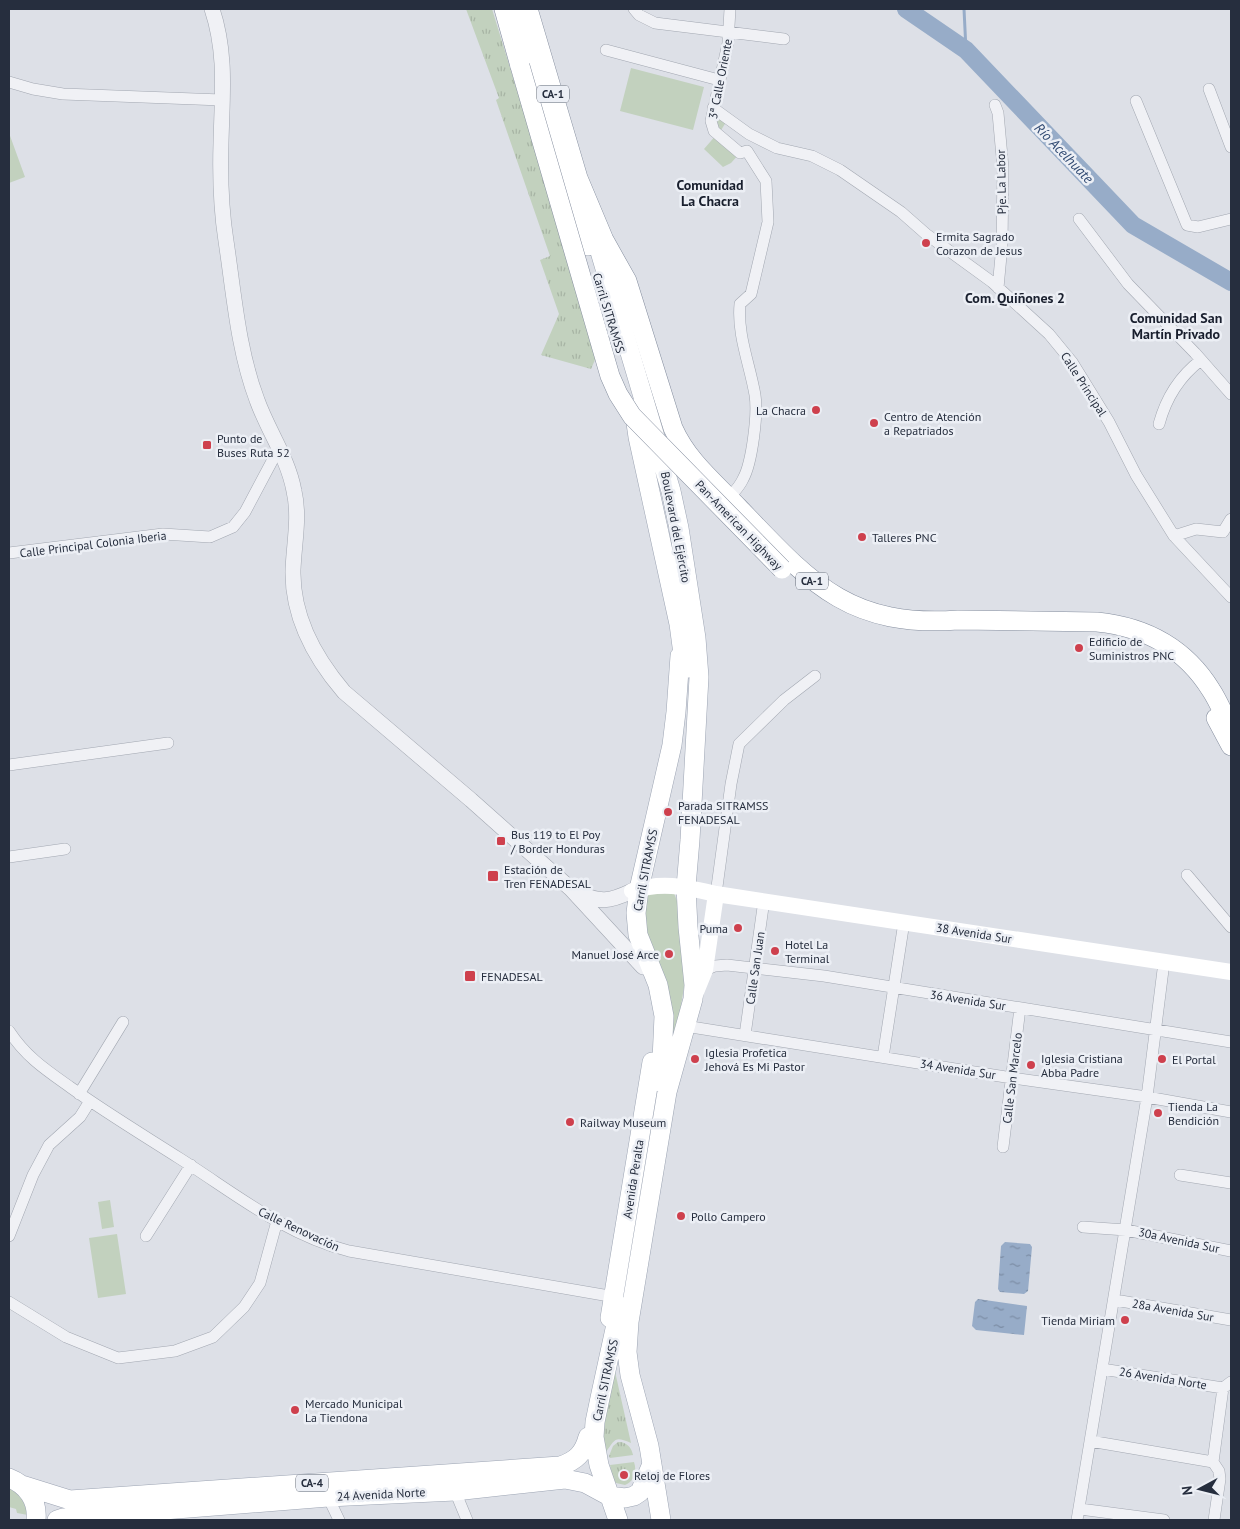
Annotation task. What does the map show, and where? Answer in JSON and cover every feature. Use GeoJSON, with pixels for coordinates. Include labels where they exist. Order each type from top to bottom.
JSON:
{"type":"FeatureCollection","features":[{"type":"Feature","properties":{"kind":"main road"},"geometry":{"type":"LineString","coordinates":[[499,9],[515,46]]}},
{"type":"Feature","properties":{"kind":"main road","name":"Pan-American Highway"},"geometry":{"type":"LineString","coordinates":[[504,9],[607,366],[618,394],[632,416],[782,569],[796,583],[825,603],[854,618],[883,626],[926,631],[1094,632],[1108,633],[1138,640],[1168,658],[1194,682],[1231,746]]}},
{"type":"Feature","properties":{"kind":"main road","name":"Carril SITRAMSS"},"geometry":{"type":"LineString","coordinates":[[516,9],[627,372],[638,437],[679,624],[685,667],[687,708],[682,886],[688,976],[686,995],[661,1083],[595,1422],[594,1437],[598,1465],[605,1494],[618,1520]]}},
{"type":"Feature","properties":{"kind":"main road","name":"Pan-American Highway"},"geometry":{"type":"LineString","coordinates":[[528,9],[578,178],[604,240],[627,281],[673,428],[680,442],[702,471],[813,582],[850,605],[896,619],[922,622],[958,620],[1097,622],[1141,631],[1166,644],[1192,665],[1211,690],[1231,728]]}},
{"type":"Feature","properties":{"kind":"main road","name":"Boulevard del Ejército"},"geometry":{"type":"LineString","coordinates":[[578,178],[671,491],[679,528],[696,638],[699,677],[690,840],[682,886]]}},
{"type":"Feature","properties":{"kind":"main road","name":"Carril SITRAMSS"},"geometry":{"type":"LineString","coordinates":[[661,1083],[664,1016],[658,985],[636,924],[636,890],[672,745],[679,685],[679,624]]}},
{"type":"Feature","properties":{"kind":"main road"},"geometry":{"type":"LineString","coordinates":[[636,890],[663,884],[682,886],[716,894]]}},
{"type":"Feature","properties":{"kind":"main road","name":"Avenida Peralta"},"geometry":{"type":"LineString","coordinates":[[682,886],[693,966],[693,999]]}},
{"type":"Feature","properties":{"kind":"main road","name":"Avenida Peralta"},"geometry":{"type":"LineString","coordinates":[[610,1520],[605,1494],[590,1462],[588,1437],[594,1392],[618,1297],[657,1034],[657,1015],[653,994],[631,936],[628,919],[629,900],[636,890]]}},
{"type":"Feature","properties":{"kind":"main road","name":"Avenida Peralta"},"geometry":{"type":"LineString","coordinates":[[661,1520],[649,1472],[644,1429],[630,1375],[627,1352],[629,1322],[667,1092],[693,999],[705,970],[716,894]]}},
{"type":"Feature","properties":{"kind":"main road","name":"38 Avenida Sur"},"geometry":{"type":"LineString","coordinates":[[716,894],[1231,972]]}},
{"type":"Feature","properties":{"kind":"main road","name":"Carril SITRAMSS"},"geometry":{"type":"LineString","coordinates":[[618,1297],[623,1383],[638,1440],[649,1472],[652,1520]]}},
{"type":"Feature","properties":{"kind":"main road","name":"24 Avenida Norte"},"geometry":{"type":"LineString","coordinates":[[15,1481],[70,1500],[560,1466],[576,1459],[582,1453],[588,1437]]}},
{"type":"Feature","properties":{"kind":"main road","name":"24 Avenida Norte"},"geometry":{"type":"LineString","coordinates":[[57,1520],[328,1497],[455,1491],[565,1479],[586,1483],[605,1494],[625,1498],[640,1492],[649,1472]]}},
{"type":"Feature","properties":{"kind":"main road","name":"CA-4"},"geometry":{"type":"LineString","coordinates":[[15,1481],[33,1499],[36,1520]]}},
{"type":"Feature","properties":{"kind":"street"},"geometry":{"type":"LineString","coordinates":[[212,9],[219,30],[224,78],[222,100],[222,208],[240,340],[257,401],[292,479],[297,508],[293,572],[298,607],[315,652],[322,665],[344,692],[471,800],[571,889],[643,967]]}},
{"type":"Feature","properties":{"kind":"street"},"geometry":{"type":"LineString","coordinates":[[634,9],[639,15],[655,23],[784,40]]}},
{"type":"Feature","properties":{"kind":"street","name":"3ª Calle Oriente"},"geometry":{"type":"LineString","coordinates":[[729,498],[744,479],[751,452],[756,413],[755,398],[740,328],[740,304],[751,294],[768,222],[766,181],[747,151],[740,153],[714,131],[711,121],[730,33],[730,9]]}},
{"type":"Feature","properties":{"kind":"street"},"geometry":{"type":"LineString","coordinates":[[606,50],[719,80]]}},
{"type":"Feature","properties":{"kind":"street"},"geometry":{"type":"LineString","coordinates":[[9,82],[33,90],[63,94],[222,100]]}},
{"type":"Feature","properties":{"kind":"street"},"geometry":{"type":"LineString","coordinates":[[1209,89],[1231,147]]}},
{"type":"Feature","properties":{"kind":"street"},"geometry":{"type":"LineString","coordinates":[[1136,101],[1187,225],[1198,227],[1231,219]]}},
{"type":"Feature","properties":{"kind":"street","name":"Pje. La Labor"},"geometry":{"type":"LineString","coordinates":[[995,106],[998,113],[1003,168],[1002,245],[998,288]]}},
{"type":"Feature","properties":{"kind":"street","name":"Calle Principal"},"geometry":{"type":"LineString","coordinates":[[713,108],[749,134],[777,148],[812,156],[840,170],[901,212],[926,234],[998,288],[1048,334],[1072,362],[1109,422],[1136,475],[1174,536],[1231,597]]}},
{"type":"Feature","properties":{"kind":"street"},"geometry":{"type":"LineString","coordinates":[[1079,219],[1128,284],[1231,394]]}},
{"type":"Feature","properties":{"kind":"street"},"geometry":{"type":"LineString","coordinates":[[1159,424],[1168,398],[1186,371],[1201,360]]}},
{"type":"Feature","properties":{"kind":"street","name":"Calle Principal Colonia Iberia"},"geometry":{"type":"LineString","coordinates":[[9,554],[163,534],[210,537],[233,527],[245,512],[279,448]]}},
{"type":"Feature","properties":{"kind":"street"},"geometry":{"type":"LineString","coordinates":[[1174,536],[1196,529],[1223,532],[1231,520]]}},
{"type":"Feature","properties":{"kind":"street"},"geometry":{"type":"LineString","coordinates":[[716,894],[731,784],[740,744],[784,700],[815,676]]}},
{"type":"Feature","properties":{"kind":"street"},"geometry":{"type":"LineString","coordinates":[[9,765],[168,743]]}},
{"type":"Feature","properties":{"kind":"street"},"geometry":{"type":"LineString","coordinates":[[9,857],[65,849]]}},
{"type":"Feature","properties":{"kind":"street"},"geometry":{"type":"LineString","coordinates":[[1187,875],[1231,927]]}},
{"type":"Feature","properties":{"kind":"street"},"geometry":{"type":"LineString","coordinates":[[571,889],[588,898],[607,901],[636,890]]}},
{"type":"Feature","properties":{"kind":"street","name":"Calle San Juan"},"geometry":{"type":"LineString","coordinates":[[745,1035],[764,900]]}},
{"type":"Feature","properties":{"kind":"street"},"geometry":{"type":"LineString","coordinates":[[883,1057],[904,922]]}},
{"type":"Feature","properties":{"kind":"street"},"geometry":{"type":"LineString","coordinates":[[1164,962],[1147,1097],[1115,1300],[1078,1514],[1164,1520]]}},
{"type":"Feature","properties":{"kind":"street","name":"36 Avenida Sur"},"geometry":{"type":"LineString","coordinates":[[705,970],[715,966],[727,965],[824,976],[1231,1042]]}},
{"type":"Feature","properties":{"kind":"street","name":"Calle San Marcelo"},"geometry":{"type":"LineString","coordinates":[[1003,1147],[1020,1008]]}},
{"type":"Feature","properties":{"kind":"street"},"geometry":{"type":"LineString","coordinates":[[79,1094],[123,1022]]}},
{"type":"Feature","properties":{"kind":"street","name":"34 Avenida Sur"},"geometry":{"type":"LineString","coordinates":[[685,1026],[1012,1078],[1147,1097],[1231,1112]]}},
{"type":"Feature","properties":{"kind":"street","name":"Calle Renovación"},"geometry":{"type":"LineString","coordinates":[[9,1031],[14,1048],[79,1094],[191,1165],[262,1214],[332,1246],[349,1251],[618,1297]]}},
{"type":"Feature","properties":{"kind":"street"},"geometry":{"type":"LineString","coordinates":[[9,1236],[33,1175],[49,1145],[80,1117],[90,1101]]}},
{"type":"Feature","properties":{"kind":"street"},"geometry":{"type":"LineString","coordinates":[[146,1236],[191,1165]]}},
{"type":"Feature","properties":{"kind":"street"},"geometry":{"type":"LineString","coordinates":[[1180,1175],[1231,1183]]}},
{"type":"Feature","properties":{"kind":"street"},"geometry":{"type":"LineString","coordinates":[[9,1302],[66,1338],[118,1358],[176,1350],[213,1337],[244,1307],[260,1283],[277,1221]]}},
{"type":"Feature","properties":{"kind":"street","name":"30a Avenida Sur"},"geometry":{"type":"LineString","coordinates":[[1083,1227],[1126,1230],[1231,1251]]}},
{"type":"Feature","properties":{"kind":"street","name":"28a Avenida Sur"},"geometry":{"type":"LineString","coordinates":[[1115,1300],[1231,1320]]}},
{"type":"Feature","properties":{"kind":"street","name":"26 Avenida Norte"},"geometry":{"type":"LineString","coordinates":[[1102,1369],[1227,1385]]}},
{"type":"Feature","properties":{"kind":"street"},"geometry":{"type":"LineString","coordinates":[[1214,1520],[1220,1479],[1219,1471],[1213,1462],[1227,1385]]}},
{"type":"Feature","properties":{"kind":"street"},"geometry":{"type":"LineString","coordinates":[[1090,1440],[1213,1462]]}},
{"type":"Feature","properties":{"kind":"street"},"geometry":{"type":"LineString","coordinates":[[455,1491],[467,1520]]}},
{"type":"Feature","properties":{"kind":"street"},"geometry":{"type":"LineString","coordinates":[[328,1497],[339,1520]]}},
{"type":"Feature","properties":{"kind":"green space"},"geometry":{"type":"Polygon","coordinates":[[[466,9],[492,9],[598,353],[591,369],[541,355],[559,314],[540,260],[550,256],[496,100],[499,98],[466,9]]]}},
{"type":"Feature","properties":{"kind":"green space"},"geometry":{"type":"Polygon","coordinates":[[[631,68],[704,87],[693,130],[620,111],[631,68]]]}},
{"type":"Feature","properties":{"kind":"green space"},"geometry":{"type":"Polygon","coordinates":[[[713,108],[728,119],[718,135],[740,153],[731,163],[723,167],[704,149],[717,134],[713,108]]]}},
{"type":"Feature","properties":{"kind":"green space"},"geometry":{"type":"Polygon","coordinates":[[[9,133],[25,177],[9,183],[9,133]]]}},
{"type":"Feature","properties":{"kind":"green space"},"geometry":{"type":"Polygon","coordinates":[[[674,893],[677,901],[685,973],[680,1012],[667,1052],[642,940],[647,894],[674,893]]]}},
{"type":"Feature","properties":{"kind":"green space"},"geometry":{"type":"Polygon","coordinates":[[[110,1200],[114,1227],[102,1229],[98,1202],[110,1200]]]}},
{"type":"Feature","properties":{"kind":"green space"},"geometry":{"type":"Polygon","coordinates":[[[117,1234],[126,1294],[98,1298],[89,1238],[117,1234]]]}},
{"type":"Feature","properties":{"kind":"green space"},"geometry":{"type":"Polygon","coordinates":[[[614,1367],[631,1443],[618,1439],[605,1453],[601,1435],[614,1367]]]}},
{"type":"Feature","properties":{"kind":"green space"},"geometry":{"type":"Polygon","coordinates":[[[618,1442],[628,1446],[633,1455],[610,1458],[613,1446],[618,1442]]]}},
{"type":"Feature","properties":{"kind":"green space"},"geometry":{"type":"Polygon","coordinates":[[[634,1462],[635,1472],[631,1481],[625,1485],[616,1483],[613,1479],[610,1465],[634,1462]]]}},
{"type":"Feature","properties":{"kind":"green space"},"geometry":{"type":"Polygon","coordinates":[[[9,1485],[24,1495],[28,1515],[17,1513],[16,1509],[9,1507],[9,1485]]]}},
{"type":"Feature","properties":{"kind":"water"},"geometry":{"type":"Polygon","coordinates":[[[1005,1242],[1030,1244],[1032,1247],[1028,1291],[1024,1294],[1000,1292],[998,1289],[1001,1246],[1005,1242]]]}},
{"type":"Feature","properties":{"kind":"water"},"geometry":{"type":"Polygon","coordinates":[[[978,1299],[1027,1306],[1024,1335],[976,1330],[972,1326],[975,1302],[978,1299]]]}},
{"type":"Feature","properties":{"kind":"waterway","name":"Río Acelhuate"},"geometry":{"type":"LineString","coordinates":[[906,9],[966,50],[1133,225],[1231,282]]}},
{"type":"Feature","properties":{"kind":"waterway"},"geometry":{"type":"LineString","coordinates":[[964,9],[966,50]]}},
{"type":"Feature","properties":{"kind":"place","name":"Ermita Sagrado Corazon de Jesus"},"geometry":{"type":"Point","coordinates":[926,243]}},
{"type":"Feature","properties":{"kind":"place","name":"La Chacra"},"geometry":{"type":"Point","coordinates":[816,410]}},
{"type":"Feature","properties":{"kind":"place","name":"Centro de Atención a Repatriados"},"geometry":{"type":"Point","coordinates":[874,423]}},
{"type":"Feature","properties":{"kind":"place","name":"Punto de Buses Ruta 52"},"geometry":{"type":"Point","coordinates":[207,445]}},
{"type":"Feature","properties":{"kind":"place","name":"Talleres PNC"},"geometry":{"type":"Point","coordinates":[862,537]}},
{"type":"Feature","properties":{"kind":"place","name":"Edificio de Suministros PNC"},"geometry":{"type":"Point","coordinates":[1079,648]}},
{"type":"Feature","properties":{"kind":"place","name":"Parada SITRAMSS FENADESAL"},"geometry":{"type":"Point","coordinates":[668,812]}},
{"type":"Feature","properties":{"kind":"place","name":"Bus 119 to El Poy / Border Honduras"},"geometry":{"type":"Point","coordinates":[501,841]}},
{"type":"Feature","properties":{"kind":"place","name":"Estación de Tren FENADESAL"},"geometry":{"type":"Point","coordinates":[493,876]}},
{"type":"Feature","properties":{"kind":"place","name":"Puma"},"geometry":{"type":"Point","coordinates":[738,928]}},
{"type":"Feature","properties":{"kind":"place","name":"Hotel La Terminal"},"geometry":{"type":"Point","coordinates":[775,951]}},
{"type":"Feature","properties":{"kind":"place","name":"Manuel José Arce"},"geometry":{"type":"Point","coordinates":[669,954]}},
{"type":"Feature","properties":{"kind":"place","name":"FENADESAL"},"geometry":{"type":"Point","coordinates":[470,976]}},
{"type":"Feature","properties":{"kind":"place","name":"Iglesia Profetica Jehová Es Mi Pastor"},"geometry":{"type":"Point","coordinates":[695,1059]}},
{"type":"Feature","properties":{"kind":"place","name":"El Portal"},"geometry":{"type":"Point","coordinates":[1162,1059]}},
{"type":"Feature","properties":{"kind":"place","name":"Iglesia Cristiana Abba Padre"},"geometry":{"type":"Point","coordinates":[1031,1065]}},
{"type":"Feature","properties":{"kind":"place","name":"Tienda La Bendición"},"geometry":{"type":"Point","coordinates":[1158,1113]}},
{"type":"Feature","properties":{"kind":"place","name":"Railway Museum"},"geometry":{"type":"Point","coordinates":[570,1122]}},
{"type":"Feature","properties":{"kind":"place","name":"Pollo Campero"},"geometry":{"type":"Point","coordinates":[681,1216]}},
{"type":"Feature","properties":{"kind":"place","name":"Tienda Miriam"},"geometry":{"type":"Point","coordinates":[1125,1320]}},
{"type":"Feature","properties":{"kind":"place","name":"Mercado Municipal La Tiendona"},"geometry":{"type":"Point","coordinates":[295,1410]}},
{"type":"Feature","properties":{"kind":"place","name":"Reloj de Flores"},"geometry":{"type":"Point","coordinates":[624,1475]}},
{"type":"Feature","properties":{"kind":"district","name":"Comunidad La Chacra"},"geometry":{"type":"Point","coordinates":[710,194]}},
{"type":"Feature","properties":{"kind":"district","name":"Com. Quiñones 2"},"geometry":{"type":"Point","coordinates":[1015,298]}},
{"type":"Feature","properties":{"kind":"district","name":"Comunidad San Martín Privado"},"geometry":{"type":"Point","coordinates":[1176,326]}}]}
